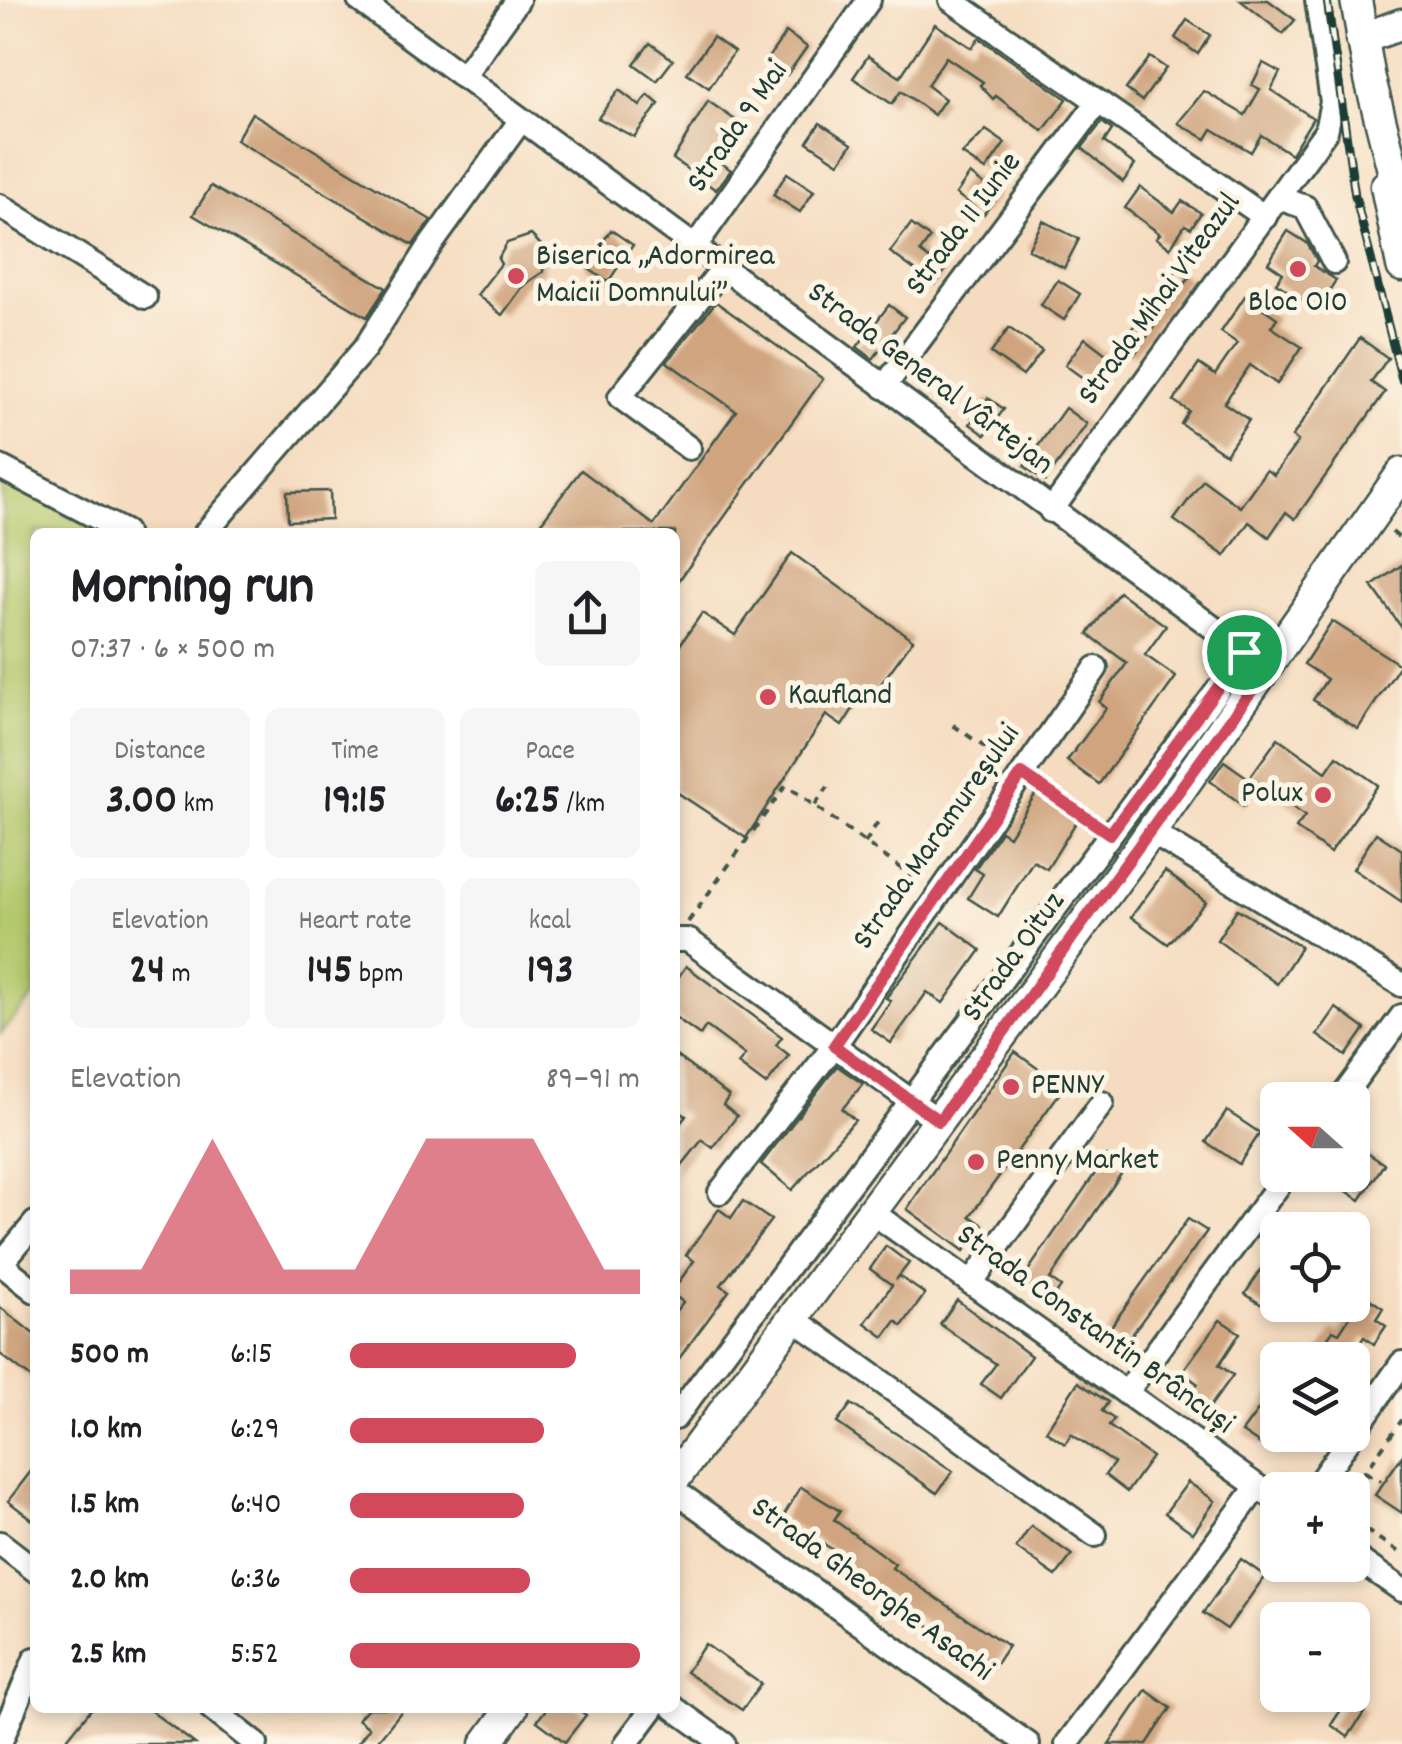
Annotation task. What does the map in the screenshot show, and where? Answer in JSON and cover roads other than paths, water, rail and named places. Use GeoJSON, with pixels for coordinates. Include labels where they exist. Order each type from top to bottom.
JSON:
{"type":"FeatureCollection","features":[{"type":"Feature","properties":{"kind":"main road"},"geometry":{"type":"LineString","coordinates":[[1356,0],[1402,266]]}},
{"type":"Feature","properties":{"kind":"main road"},"geometry":{"type":"LineString","coordinates":[[1362,39],[1402,24]]}},
{"type":"Feature","properties":{"kind":"main road"},"geometry":{"type":"LineString","coordinates":[[1370,80],[1402,206]]}},
{"type":"Feature","properties":{"kind":"main road","name":"Strada Oituz"},"geometry":{"type":"LineString","coordinates":[[680,1470],[1151,832],[1400,478]]}},
{"type":"Feature","properties":{"kind":"main road"},"geometry":{"type":"LineString","coordinates":[[486,1744],[508,1713]]}},
{"type":"Feature","properties":{"kind":"street","name":"Strada General Vârtejan"},"geometry":{"type":"LineString","coordinates":[[359,0],[1268,668]]}},
{"type":"Feature","properties":{"kind":"street"},"geometry":{"type":"LineString","coordinates":[[463,77],[518,0]]}},
{"type":"Feature","properties":{"kind":"street","name":"Strada 9 Mai"},"geometry":{"type":"LineString","coordinates":[[696,245],[869,0]]}},
{"type":"Feature","properties":{"kind":"street"},"geometry":{"type":"LineString","coordinates":[[951,0],[1098,102],[1272,208],[1305,208],[1334,262]]}},
{"type":"Feature","properties":{"kind":"street","name":"Strada Mihai Viteazul"},"geometry":{"type":"LineString","coordinates":[[1051,511],[1326,130],[1332,102],[1317,0]]}},
{"type":"Feature","properties":{"kind":"street","name":"Strada 11 Iunie"},"geometry":{"type":"LineString","coordinates":[[884,387],[1098,102]]}},
{"type":"Feature","properties":{"kind":"street"},"geometry":{"type":"LineString","coordinates":[[209,528],[364,348],[430,246],[521,120]]}},
{"type":"Feature","properties":{"kind":"street"},"geometry":{"type":"LineString","coordinates":[[0,206],[145,297]]}},
{"type":"Feature","properties":{"kind":"street"},"geometry":{"type":"LineString","coordinates":[[689,448],[620,397],[724,267]]}},
{"type":"Feature","properties":{"kind":"street"},"geometry":{"type":"LineString","coordinates":[[0,467],[117,528]]}},
{"type":"Feature","properties":{"kind":"street","name":"Strada Maramureșului"},"geometry":{"type":"LineString","coordinates":[[720,1192],[834,1046],[1096,668]]}},
{"type":"Feature","properties":{"kind":"street"},"geometry":{"type":"LineString","coordinates":[[680,1411],[1217,691]]}},
{"type":"Feature","properties":{"kind":"street"},"geometry":{"type":"LineString","coordinates":[[1151,832],[1402,985]]}},
{"type":"Feature","properties":{"kind":"street"},"geometry":{"type":"LineString","coordinates":[[680,939],[688,940],[939,1121]]}},
{"type":"Feature","properties":{"kind":"street"},"geometry":{"type":"LineString","coordinates":[[1353,1082],[1402,1016]]}},
{"type":"Feature","properties":{"kind":"street"},"geometry":{"type":"LineString","coordinates":[[971,1283],[1102,1103]]}},
{"type":"Feature","properties":{"kind":"street"},"geometry":{"type":"LineString","coordinates":[[1126,1393],[1274,1192]]}},
{"type":"Feature","properties":{"kind":"street","name":"Strada Constantin Brâncuși"},"geometry":{"type":"LineString","coordinates":[[872,1213],[1260,1489]]}},
{"type":"Feature","properties":{"kind":"street"},"geometry":{"type":"LineString","coordinates":[[30,1228],[0,1264],[30,1287]]}},
{"type":"Feature","properties":{"kind":"street"},"geometry":{"type":"LineString","coordinates":[[794,1319],[1095,1535]]}},
{"type":"Feature","properties":{"kind":"street"},"geometry":{"type":"LineString","coordinates":[[1370,1409],[1402,1363]]}},
{"type":"Feature","properties":{"kind":"street","name":"Strada Gheorghe Asachi"},"geometry":{"type":"LineString","coordinates":[[680,1476],[1028,1744]]}},
{"type":"Feature","properties":{"kind":"street"},"geometry":{"type":"LineString","coordinates":[[1067,1744],[1257,1487]]}},
{"type":"Feature","properties":{"kind":"street"},"geometry":{"type":"LineString","coordinates":[[0,1543],[30,1566]]}},
{"type":"Feature","properties":{"kind":"street"},"geometry":{"type":"LineString","coordinates":[[1370,1568],[1402,1590]]}},
{"type":"Feature","properties":{"kind":"street"},"geometry":{"type":"LineString","coordinates":[[0,1743],[30,1671]]}},
{"type":"Feature","properties":{"kind":"street"},"geometry":{"type":"LineString","coordinates":[[680,1712],[724,1744]]}},
{"type":"Feature","properties":{"kind":"street"},"geometry":{"type":"LineString","coordinates":[[216,1713],[256,1744]]}},
{"type":"Feature","properties":{"kind":"street"},"geometry":{"type":"LineString","coordinates":[[626,1744],[649,1713]]}},
{"type":"Feature","properties":{"kind":"railway"},"geometry":{"type":"LineString","coordinates":[[1327,0],[1355,196],[1402,380]]}},
{"type":"Feature","properties":{"kind":"place","name":"Bloc O10"},"geometry":{"type":"Point","coordinates":[1298,269]}},
{"type":"Feature","properties":{"kind":"place","name":"Biserica „Adormirea Maicii Domnului”"},"geometry":{"type":"Point","coordinates":[516,276]}},
{"type":"Feature","properties":{"kind":"place","name":"Kaufland"},"geometry":{"type":"Point","coordinates":[768,697]}},
{"type":"Feature","properties":{"kind":"place","name":"Polux"},"geometry":{"type":"Point","coordinates":[1323,795]}},
{"type":"Feature","properties":{"kind":"place","name":"PENNY"},"geometry":{"type":"Point","coordinates":[1011,1087]}},
{"type":"Feature","properties":{"kind":"place","name":"Penny Market"},"geometry":{"type":"Point","coordinates":[976,1162]}}]}
